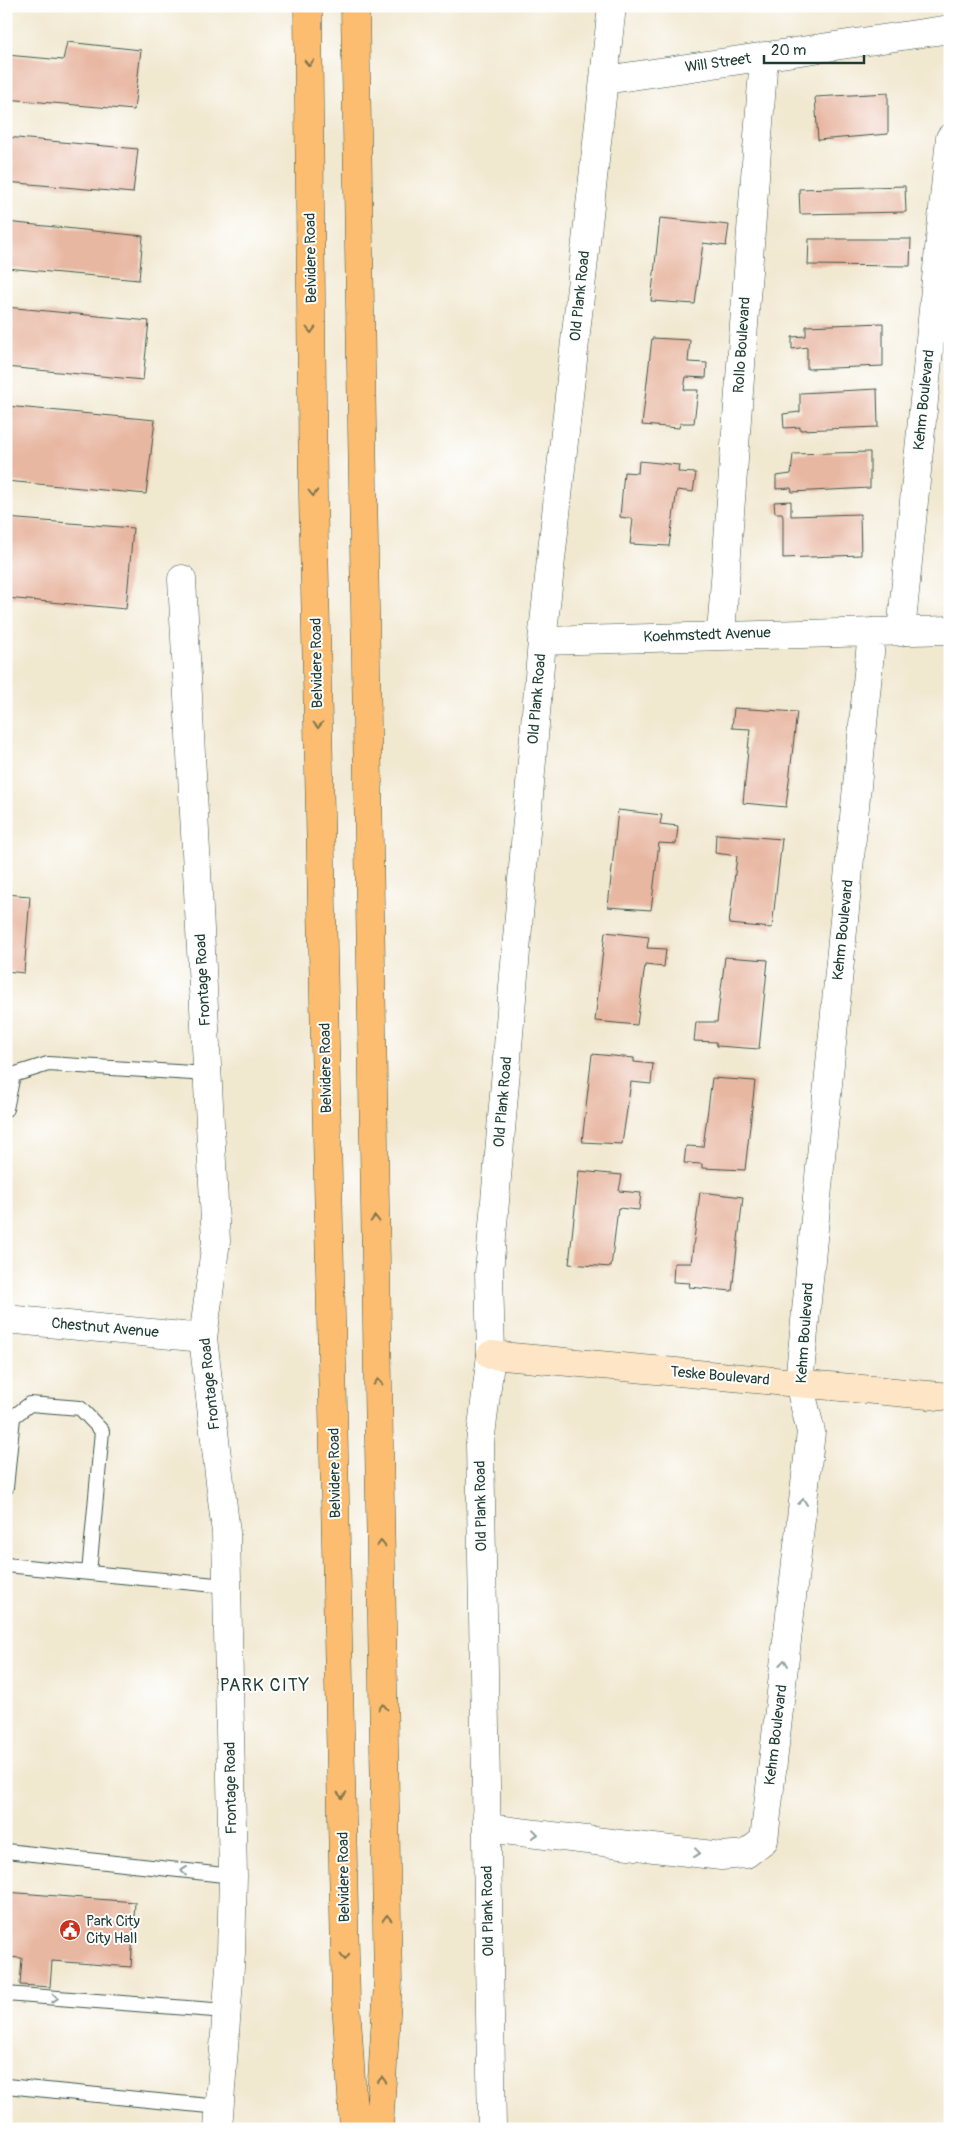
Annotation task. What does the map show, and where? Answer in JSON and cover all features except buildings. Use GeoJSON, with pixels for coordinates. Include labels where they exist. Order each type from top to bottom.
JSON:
{"type":"FeatureCollection","features":[{"type":"Feature","properties":{"kind":"main road"},"geometry":{"type":"LineString","coordinates":[[355,8],[388,1983],[379,2129]]}},
{"type":"Feature","properties":{"kind":"main road","name":"Belvidere Road"},"geometry":{"type":"LineString","coordinates":[[308,10],[313,496],[346,1981],[354,2129]]}},
{"type":"Feature","properties":{"kind":"street","name":"Old Plank Road"},"geometry":{"type":"LineString","coordinates":[[492,2129],[480,1443],[491,1355],[489,1273],[542,641],[612,6]]}},
{"type":"Feature","properties":{"kind":"street","name":"Will Street"},"geometry":{"type":"LineString","coordinates":[[605,80],[950,30]]}},
{"type":"Feature","properties":{"kind":"street","name":"Rollo Boulevard"},"geometry":{"type":"LineString","coordinates":[[720,634],[764,56]]}},
{"type":"Feature","properties":{"kind":"street","name":"Kehm Boulevard"},"geometry":{"type":"LineString","coordinates":[[901,632],[950,138]]}},
{"type":"Feature","properties":{"kind":"street","name":"Frontage Road"},"geometry":{"type":"LineString","coordinates":[[182,579],[216,1241],[203,1338],[226,1533],[233,1876],[231,1953],[218,2118]]}},
{"type":"Feature","properties":{"kind":"street"},"geometry":{"type":"LineString","coordinates":[[901,632],[950,630]]}},
{"type":"Feature","properties":{"kind":"street","name":"Kehm Boulevard"},"geometry":{"type":"LineString","coordinates":[[487,1828],[721,1856],[746,1854],[764,1840],[811,1432],[799,1383],[872,632]]}},
{"type":"Feature","properties":{"kind":"street","name":"Koehmstedt Avenue"},"geometry":{"type":"LineString","coordinates":[[542,641],[720,634],[901,632]]}},
{"type":"Feature","properties":{"kind":"street","name":"Chestnut Avenue"},"geometry":{"type":"LineString","coordinates":[[6,1319],[203,1338]]}},
{"type":"Feature","properties":{"kind":"street","name":"Teske Boulevard"},"geometry":{"type":"LineString","coordinates":[[491,1355],[950,1397]]}},
{"type":"Feature","properties":{"kind":"lane"},"geometry":{"type":"LineString","coordinates":[[6,1109],[12,1075],[48,1064],[208,1074]]}},
{"type":"Feature","properties":{"kind":"lane"},"geometry":{"type":"LineString","coordinates":[[6,1488],[13,1417],[30,1404],[80,1408],[102,1431],[89,1573]]}},
{"type":"Feature","properties":{"kind":"lane"},"geometry":{"type":"LineString","coordinates":[[6,1565],[226,1586]]}},
{"type":"Feature","properties":{"kind":"lane"},"geometry":{"type":"LineString","coordinates":[[6,1851],[233,1876]]}},
{"type":"Feature","properties":{"kind":"lane"},"geometry":{"type":"LineString","coordinates":[[6,1994],[226,2011]]}},
{"type":"Feature","properties":{"kind":"lane"},"geometry":{"type":"LineString","coordinates":[[6,2086],[218,2118]]}},
{"type":"Feature","properties":{"kind":"place","name":"Park City City Hall"},"geometry":{"type":"Point","coordinates":[70,1930]}},
{"type":"Feature","properties":{"kind":"district","name":"PARK CITY"},"geometry":{"type":"Point","coordinates":[265,1685]}}]}
